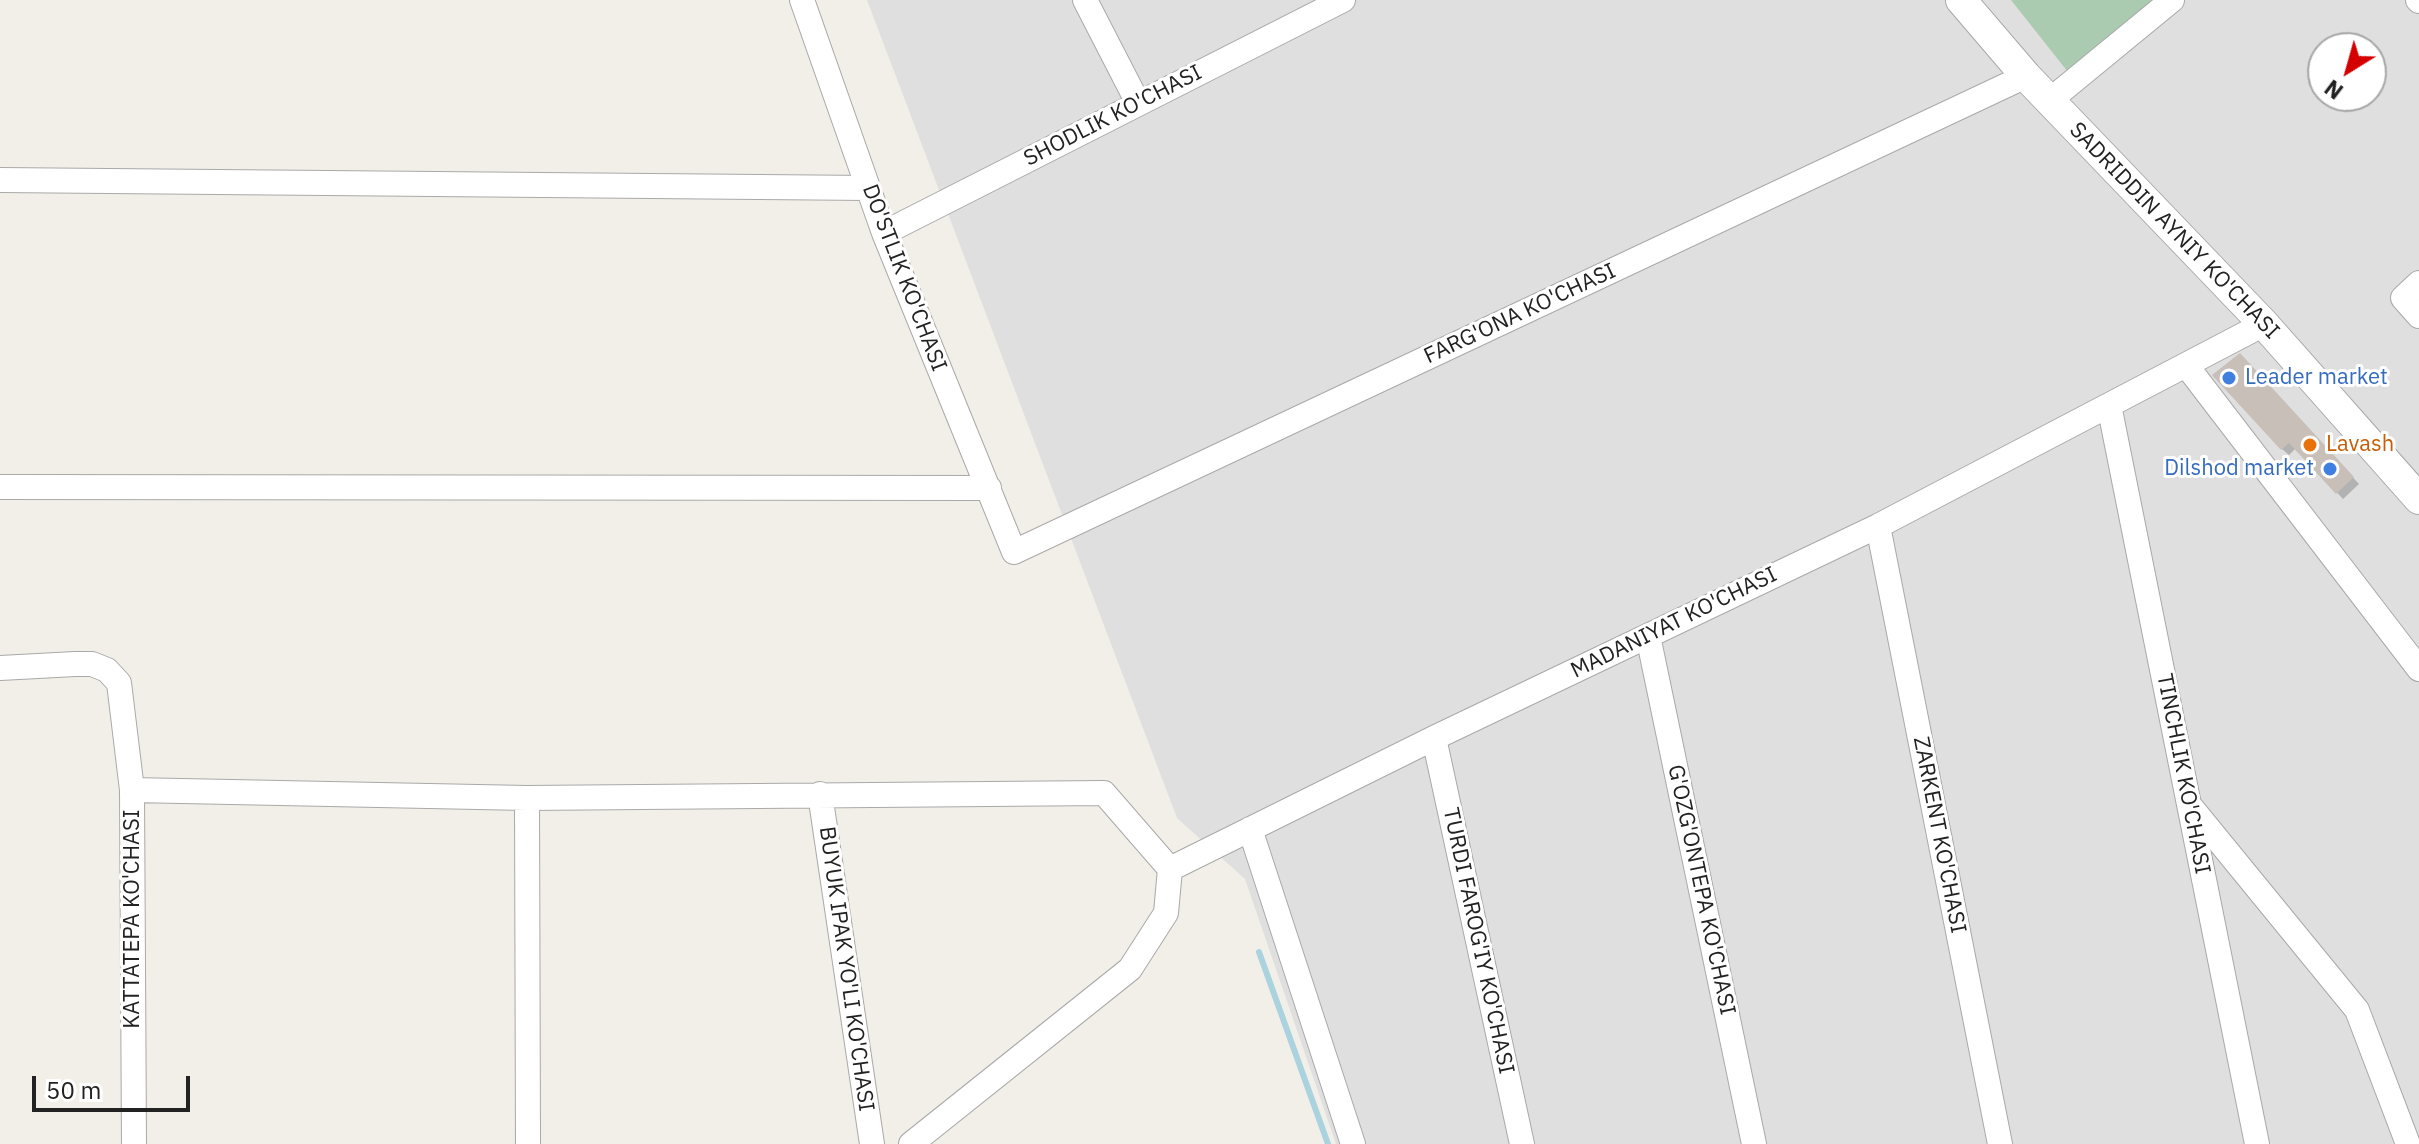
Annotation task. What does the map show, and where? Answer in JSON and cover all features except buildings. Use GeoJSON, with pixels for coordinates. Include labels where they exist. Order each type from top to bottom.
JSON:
{"type":"FeatureCollection","features":[{"type":"Feature","properties":{"kind":"street","name":"DO'STLIK KO'CHASI"},"geometry":{"type":"LineString","coordinates":[[802,0],[884,233],[1014,552]]}},
{"type":"Feature","properties":{"kind":"street"},"geometry":{"type":"LineString","coordinates":[[1085,0],[1138,103]]}},
{"type":"Feature","properties":{"kind":"street","name":"SHODLIK KO'CHASI"},"geometry":{"type":"LineString","coordinates":[[884,233],[1343,0]]}},
{"type":"Feature","properties":{"kind":"street","name":"SADRIDDIN AYNIY KO'CHASI"},"geometry":{"type":"LineString","coordinates":[[1961,0],[2049,101],[2264,324],[2419,499]]}},
{"type":"Feature","properties":{"kind":"street"},"geometry":{"type":"LineString","coordinates":[[2049,101],[2172,0]]}},
{"type":"Feature","properties":{"kind":"street","name":"FARG'ONA KO'CHASI"},"geometry":{"type":"LineString","coordinates":[[1014,552],[2026,76]]}},
{"type":"Feature","properties":{"kind":"street"},"geometry":{"type":"LineString","coordinates":[[0,180],[868,188]]}},
{"type":"Feature","properties":{"kind":"street"},"geometry":{"type":"LineString","coordinates":[[2419,283],[2403,298],[2419,316]]}},
{"type":"Feature","properties":{"kind":"street","name":"MADANIYAT KO'CHASI"},"geometry":{"type":"LineString","coordinates":[[1170,869],[1434,738],[1878,526],[2264,324]]}},
{"type":"Feature","properties":{"kind":"street"},"geometry":{"type":"LineString","coordinates":[[2186,365],[2419,669]]}},
{"type":"Feature","properties":{"kind":"street","name":"TINCHLIK KO'CHASI"},"geometry":{"type":"LineString","coordinates":[[2109,405],[2257,1144]]}},
{"type":"Feature","properties":{"kind":"street"},"geometry":{"type":"LineString","coordinates":[[0,487],[989,488]]}},
{"type":"Feature","properties":{"kind":"street","name":"ZARKENT KO'CHASI"},"geometry":{"type":"LineString","coordinates":[[1878,526],[2000,1144]]}},
{"type":"Feature","properties":{"kind":"street","name":"G'OZG'ONTEPA KO'CHASI"},"geometry":{"type":"LineString","coordinates":[[1648,636],[1754,1144]]}},
{"type":"Feature","properties":{"kind":"street","name":"KATTATEPA KO'CHASI"},"geometry":{"type":"LineString","coordinates":[[0,668],[92,664],[107,670],[119,683],[132,790],[134,1144]]}},
{"type":"Feature","properties":{"kind":"street","name":"TURDI FAROG'IY KO'CHASI"},"geometry":{"type":"LineString","coordinates":[[1434,738],[1522,1144]]}},
{"type":"Feature","properties":{"kind":"street"},"geometry":{"type":"LineString","coordinates":[[132,790],[527,798],[1104,793],[1170,869],[1166,913],[1130,969],[911,1144]]}},
{"type":"Feature","properties":{"kind":"street","name":"BUYUK IPAK YO'LI KO'CHASI"},"geometry":{"type":"LineString","coordinates":[[820,794],[872,1144]]}},
{"type":"Feature","properties":{"kind":"street"},"geometry":{"type":"LineString","coordinates":[[527,798],[528,1144]]}},
{"type":"Feature","properties":{"kind":"street"},"geometry":{"type":"LineString","coordinates":[[2189,805],[2357,1010],[2408,1144]]}},
{"type":"Feature","properties":{"kind":"street"},"geometry":{"type":"LineString","coordinates":[[1250,829],[1353,1144]]}},
{"type":"Feature","properties":{"kind":"shaded area"},"geometry":{"type":"Polygon","coordinates":[[[867,0],[2419,0],[2419,1144],[1336,1144],[1245,879],[1177,818],[867,0]]]}},
{"type":"Feature","properties":{"kind":"green space"},"geometry":{"type":"Polygon","coordinates":[[[2011,0],[2156,0],[2068,72],[2011,0]]]}},
{"type":"Feature","properties":{"kind":"waterway"},"geometry":{"type":"LineString","coordinates":[[1259,952],[1328,1144]]}},
{"type":"Feature","properties":{"kind":"place","name":"Leader market"},"geometry":{"type":"Point","coordinates":[2229,378]}},
{"type":"Feature","properties":{"kind":"place","name":"Lavash"},"geometry":{"type":"Point","coordinates":[2310,445]}},
{"type":"Feature","properties":{"kind":"place","name":"Dilshod market"},"geometry":{"type":"Point","coordinates":[2330,469]}}]}
